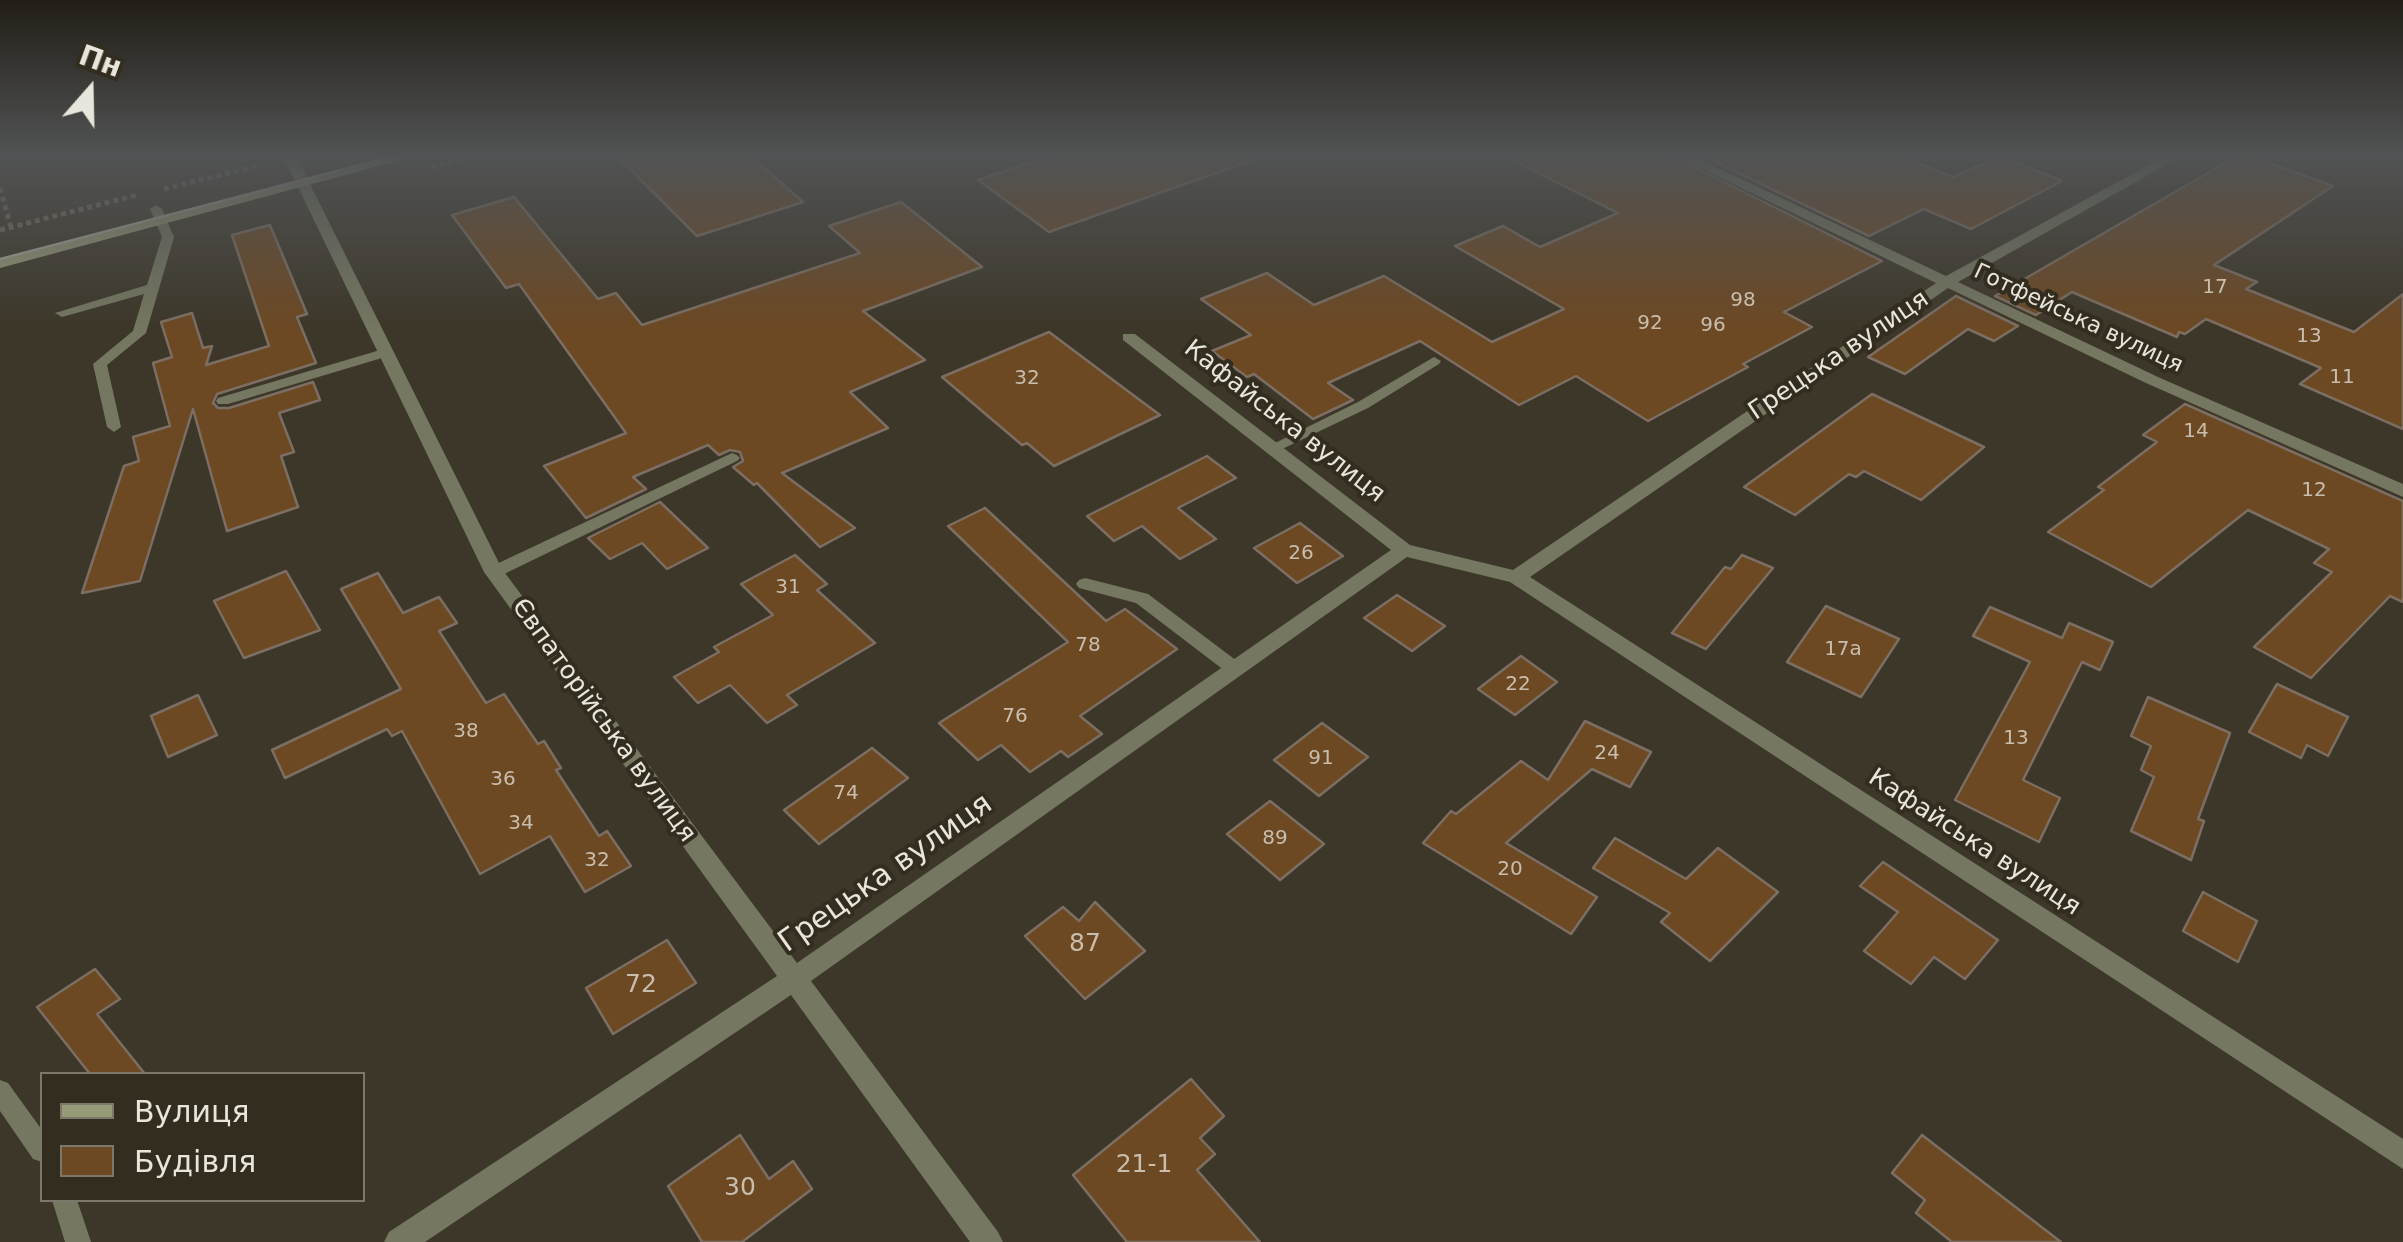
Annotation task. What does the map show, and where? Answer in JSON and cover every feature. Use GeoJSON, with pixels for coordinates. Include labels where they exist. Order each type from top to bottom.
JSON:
{"type":"FeatureCollection","features":[{"type":"Feature","properties":{"kind":"main road"},"geometry":{"type":"LineString","coordinates":[[0,264],[167,214]]}},
{"type":"Feature","properties":{"kind":"main road"},"geometry":{"type":"LineString","coordinates":[[0,250],[159,216]]}},
{"type":"Feature","properties":{"kind":"street","name":"Євпаторійська вулиця"},"geometry":{"type":"LineString","coordinates":[[319,214],[494,572],[988,1242]]}},
{"type":"Feature","properties":{"kind":"street","name":"Готфейська вулиця"},"geometry":{"type":"LineString","coordinates":[[1803,214],[2152,380],[2403,491]]}},
{"type":"Feature","properties":{"kind":"street","name":"Грецька вулиця"},"geometry":{"type":"LineString","coordinates":[[1516,577],[1946,282],[2070,214]]}},
{"type":"Feature","properties":{"kind":"street","name":"Кафайська вулиця"},"geometry":{"type":"LineString","coordinates":[[1130,336],[1404,550],[1516,577],[2403,1154]]}},
{"type":"Feature","properties":{"kind":"street","name":"Грецька вулиця"},"geometry":{"type":"LineString","coordinates":[[399,1242],[794,979],[1404,550]]}},
{"type":"Feature","properties":{"kind":"lane"},"geometry":{"type":"LineString","coordinates":[[114,427],[100,364],[139,333],[168,238],[159,216]]}},
{"type":"Feature","properties":{"kind":"lane"},"geometry":{"type":"LineString","coordinates":[[62,313],[152,288]]}},
{"type":"Feature","properties":{"kind":"lane"},"geometry":{"type":"LineString","coordinates":[[222,402],[387,352]]}},
{"type":"Feature","properties":{"kind":"lane"},"geometry":{"type":"LineString","coordinates":[[1272,448],[1363,405],[1434,361]]}},
{"type":"Feature","properties":{"kind":"lane"},"geometry":{"type":"LineString","coordinates":[[494,572],[732,458]]}},
{"type":"Feature","properties":{"kind":"lane"},"geometry":{"type":"LineString","coordinates":[[1085,584],[1142,598],[1235,668]]}},
{"type":"Feature","properties":{"kind":"lane"},"geometry":{"type":"LineString","coordinates":[[0,1091],[40,1147]]}},
{"type":"Feature","properties":{"kind":"lane"},"geometry":{"type":"LineString","coordinates":[[67,1202],[78,1242]]}},
{"type":"Feature","properties":{"kind":"path"},"geometry":{"type":"LineString","coordinates":[[7,214],[11,228]]}},
{"type":"Feature","properties":{"kind":"path"},"geometry":{"type":"LineString","coordinates":[[0,230],[66,214]]}},
{"type":"Feature","properties":{"kind":"building"},"geometry":{"type":"Polygon","coordinates":[[[528,214],[598,299],[616,293],[642,325],[860,253],[829,226],[865,214],[916,214],[982,267],[863,311],[925,360],[850,392],[888,428],[782,473],[855,528],[820,547],[757,483],[754,485],[733,467],[743,461],[740,452],[730,450],[719,455],[708,445],[633,477],[646,489],[586,518],[544,466],[626,433],[519,284],[506,288],[452,215],[528,214]]]}},
{"type":"Feature","properties":{"kind":"building"},"geometry":{"type":"Polygon","coordinates":[[[675,214],[766,214],[697,236],[675,214]]]}},
{"type":"Feature","properties":{"kind":"building"},"geometry":{"type":"Polygon","coordinates":[[[1024,214],[1100,214],[1049,232],[1024,214]]]}},
{"type":"Feature","properties":{"kind":"building"},"geometry":{"type":"Polygon","coordinates":[[[1616,214],[1788,214],[1882,261],[1784,312],[1812,327],[1648,421],[1576,376],[1519,405],[1420,341],[1328,383],[1353,400],[1313,419],[1254,374],[1247,377],[1212,351],[1251,335],[1201,299],[1267,273],[1314,305],[1384,276],[1492,342],[1564,309],[1455,246],[1503,226],[1540,247],[1616,214]]]}},
{"type":"Feature","properties":{"kind":"building"},"geometry":{"type":"Polygon","coordinates":[[[1823,214],[1914,214],[1869,236],[1823,214]]]}},
{"type":"Feature","properties":{"kind":"building"},"geometry":{"type":"Polygon","coordinates":[[[1936,214],[2000,214],[1971,229],[1936,214]]]}},
{"type":"Feature","properties":{"kind":"building"},"geometry":{"type":"Polygon","coordinates":[[[2137,214],[2291,214],[2214,265],[2257,282],[2246,289],[2354,332],[2403,294],[2403,429],[2300,384],[2321,368],[2206,319],[2185,334],[2179,332],[2177,337],[2072,292],[2036,315],[1995,296],[2137,214]]]}},
{"type":"Feature","properties":{"kind":"building"},"geometry":{"type":"Polygon","coordinates":[[[270,225],[307,314],[297,317],[316,363],[217,394],[213,403],[218,408],[229,408],[313,382],[320,400],[279,413],[294,452],[281,456],[298,507],[227,531],[193,409],[140,581],[82,593],[124,466],[139,461],[133,437],[170,426],[153,363],[172,357],[161,322],[192,313],[203,348],[212,346],[206,365],[269,346],[232,235],[270,225]]]}},
{"type":"Feature","properties":{"kind":"building"},"geometry":{"type":"Polygon","coordinates":[[[1956,296],[2018,326],[1994,341],[1968,329],[1905,374],[1868,357],[1956,296]]]}},
{"type":"Feature","properties":{"kind":"building"},"geometry":{"type":"Polygon","coordinates":[[[1049,332],[1160,415],[1054,466],[1027,443],[1022,445],[942,377],[1049,332]]]}},
{"type":"Feature","properties":{"kind":"building"},"geometry":{"type":"Polygon","coordinates":[[[1872,394],[1984,447],[1921,500],[1864,471],[1856,477],[1849,474],[1795,515],[1744,487],[1872,394]]]}},
{"type":"Feature","properties":{"kind":"building"},"geometry":{"type":"Polygon","coordinates":[[[2185,404],[2403,501],[2403,602],[2390,596],[2311,678],[2254,647],[2332,572],[2314,563],[2329,549],[2248,510],[2151,587],[2048,532],[2104,490],[2098,487],[2157,442],[2143,435],[2185,404]]]}},
{"type":"Feature","properties":{"kind":"building"},"geometry":{"type":"Polygon","coordinates":[[[1207,456],[1236,478],[1178,508],[1216,539],[1180,559],[1142,526],[1114,541],[1087,516],[1207,456]]]}},
{"type":"Feature","properties":{"kind":"building"},"geometry":{"type":"Polygon","coordinates":[[[660,502],[708,548],[667,569],[642,543],[610,559],[588,538],[660,502]]]}},
{"type":"Feature","properties":{"kind":"building"},"geometry":{"type":"Polygon","coordinates":[[[985,508],[1106,621],[1125,609],[1177,649],[1080,716],[1102,734],[1068,757],[1061,751],[1030,772],[1001,745],[978,760],[939,723],[1068,642],[948,526],[985,508]]]}},
{"type":"Feature","properties":{"kind":"building"},"geometry":{"type":"Polygon","coordinates":[[[1300,523],[1343,556],[1297,583],[1254,548],[1300,523]]]}},
{"type":"Feature","properties":{"kind":"building"},"geometry":{"type":"Polygon","coordinates":[[[795,555],[827,584],[817,590],[875,643],[787,695],[797,705],[767,723],[730,685],[698,703],[674,677],[719,652],[714,647],[773,615],[741,584],[795,555]]]}},
{"type":"Feature","properties":{"kind":"building"},"geometry":{"type":"Polygon","coordinates":[[[1742,555],[1773,568],[1706,649],[1672,633],[1725,567],[1731,569],[1742,555]]]}},
{"type":"Feature","properties":{"kind":"building"},"geometry":{"type":"Polygon","coordinates":[[[286,571],[320,630],[244,658],[214,601],[286,571]]]}},
{"type":"Feature","properties":{"kind":"building"},"geometry":{"type":"Polygon","coordinates":[[[378,573],[403,613],[439,597],[457,623],[439,631],[486,703],[504,694],[538,744],[544,741],[561,768],[556,770],[599,836],[607,831],[631,866],[585,892],[550,836],[480,874],[402,731],[392,736],[387,729],[285,778],[272,750],[401,689],[341,589],[378,573]]]}},
{"type":"Feature","properties":{"kind":"building"},"geometry":{"type":"Polygon","coordinates":[[[1397,595],[1445,626],[1412,651],[1364,618],[1397,595]]]}},
{"type":"Feature","properties":{"kind":"building"},"geometry":{"type":"Polygon","coordinates":[[[1826,606],[1899,639],[1861,697],[1787,662],[1826,606]]]}},
{"type":"Feature","properties":{"kind":"building"},"geometry":{"type":"Polygon","coordinates":[[[1990,607],[2062,638],[2069,623],[2113,642],[2100,670],[2082,662],[2023,780],[2060,798],[2039,842],[1955,800],[2030,662],[1973,636],[1990,607]]]}},
{"type":"Feature","properties":{"kind":"building"},"geometry":{"type":"Polygon","coordinates":[[[1521,656],[1557,682],[1515,715],[1478,689],[1521,656]]]}},
{"type":"Feature","properties":{"kind":"building"},"geometry":{"type":"Polygon","coordinates":[[[2277,684],[2348,717],[2328,756],[2307,745],[2301,758],[2249,732],[2277,684]]]}},
{"type":"Feature","properties":{"kind":"building"},"geometry":{"type":"Polygon","coordinates":[[[198,695],[217,735],[168,757],[151,716],[198,695]]]}},
{"type":"Feature","properties":{"kind":"building"},"geometry":{"type":"Polygon","coordinates":[[[2148,697],[2230,733],[2198,819],[2204,821],[2191,860],[2131,831],[2154,777],[2141,770],[2151,746],[2131,736],[2148,697]]]}},
{"type":"Feature","properties":{"kind":"building"},"geometry":{"type":"Polygon","coordinates":[[[1585,721],[1651,752],[1630,787],[1592,769],[1506,843],[1597,897],[1571,934],[1423,843],[1451,811],[1456,814],[1521,761],[1548,780],[1585,721]]]}},
{"type":"Feature","properties":{"kind":"building"},"geometry":{"type":"Polygon","coordinates":[[[1322,723],[1368,757],[1319,796],[1274,760],[1322,723]]]}},
{"type":"Feature","properties":{"kind":"building"},"geometry":{"type":"Polygon","coordinates":[[[872,748],[908,778],[819,844],[784,810],[872,748]]]}},
{"type":"Feature","properties":{"kind":"building"},"geometry":{"type":"Polygon","coordinates":[[[1270,801],[1324,844],[1280,880],[1227,834],[1270,801]]]}},
{"type":"Feature","properties":{"kind":"building"},"geometry":{"type":"Polygon","coordinates":[[[1615,838],[1686,879],[1718,848],[1778,892],[1710,961],[1661,922],[1670,913],[1593,868],[1615,838]]]}},
{"type":"Feature","properties":{"kind":"building"},"geometry":{"type":"Polygon","coordinates":[[[1883,862],[1998,940],[1965,979],[1934,957],[1911,984],[1864,951],[1898,912],[1860,886],[1883,862]]]}},
{"type":"Feature","properties":{"kind":"building"},"geometry":{"type":"Polygon","coordinates":[[[2203,892],[2257,921],[2238,962],[2183,931],[2203,892]]]}},
{"type":"Feature","properties":{"kind":"building"},"geometry":{"type":"Polygon","coordinates":[[[1095,902],[1145,951],[1085,999],[1025,936],[1063,907],[1079,921],[1095,902]]]}},
{"type":"Feature","properties":{"kind":"building"},"geometry":{"type":"Polygon","coordinates":[[[667,940],[696,983],[613,1034],[586,988],[667,940]]]}},
{"type":"Feature","properties":{"kind":"building"},"geometry":{"type":"Polygon","coordinates":[[[95,969],[120,999],[97,1014],[143,1072],[88,1072],[37,1007],[95,969]]]}},
{"type":"Feature","properties":{"kind":"building"},"geometry":{"type":"Polygon","coordinates":[[[1191,1079],[1224,1116],[1200,1138],[1215,1154],[1197,1170],[1260,1242],[1127,1242],[1073,1175],[1191,1079]]]}},
{"type":"Feature","properties":{"kind":"building"},"geometry":{"type":"Polygon","coordinates":[[[740,1135],[769,1179],[793,1161],[812,1189],[742,1242],[702,1242],[668,1186],[740,1135]]]}},
{"type":"Feature","properties":{"kind":"building"},"geometry":{"type":"Polygon","coordinates":[[[1922,1135],[2061,1242],[1952,1242],[1916,1213],[1925,1200],[1892,1173],[1922,1135]]]}},
{"type":"Feature","properties":{"kind":"tram line"},"geometry":{"type":"LineString","coordinates":[[0,259],[172,214]]}}]}
